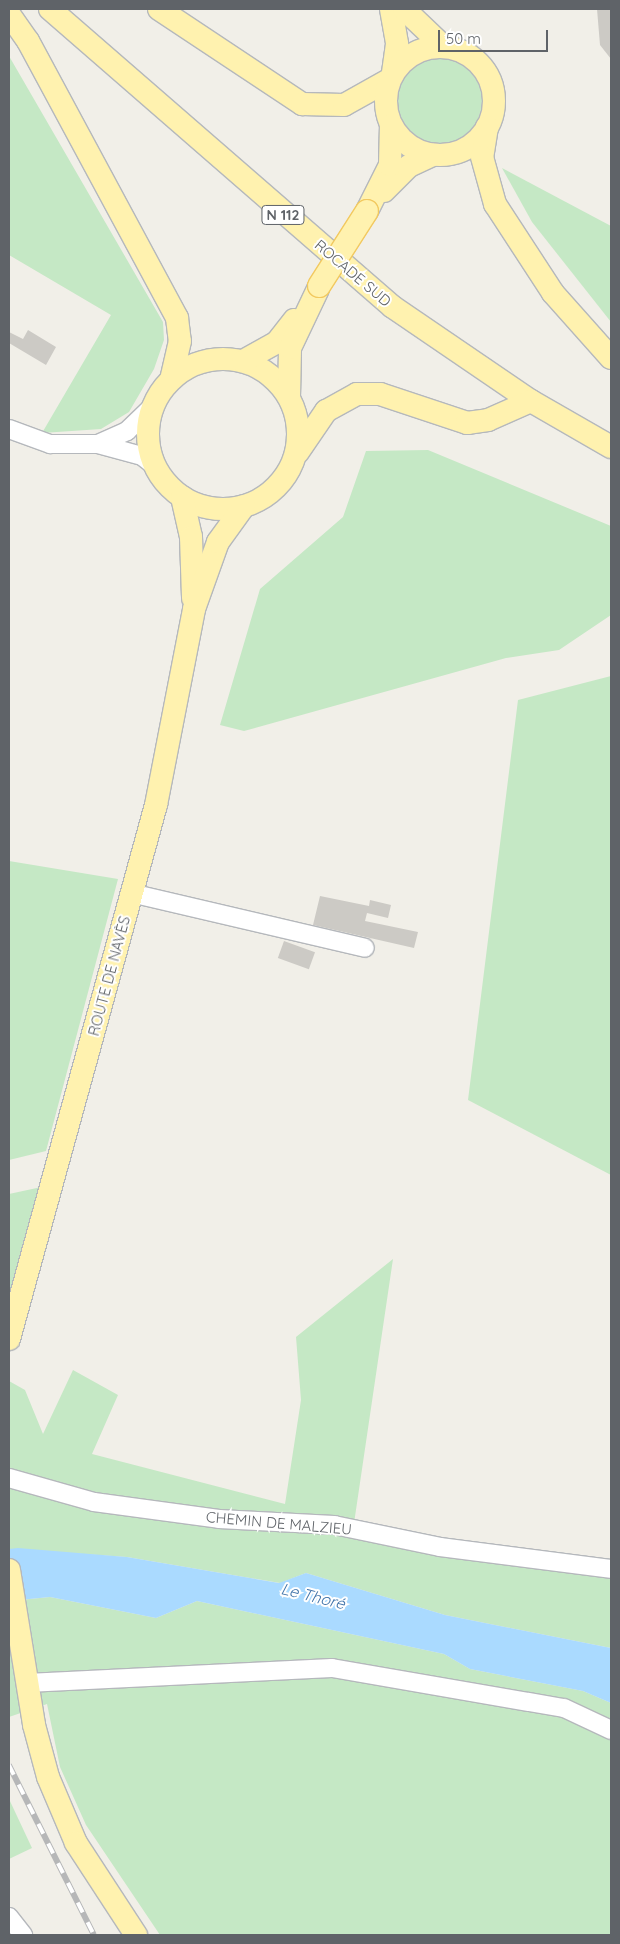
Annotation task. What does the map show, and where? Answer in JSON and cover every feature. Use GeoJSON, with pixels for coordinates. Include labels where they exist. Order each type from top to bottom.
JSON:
{"type":"FeatureCollection","features":[{"type":"Feature","properties":{"kind":"main road","name":"ROCADE SUD"},"geometry":{"type":"LineString","coordinates":[[50,9],[393,307],[530,401],[611,447]]}},
{"type":"Feature","properties":{"kind":"main road"},"geometry":{"type":"LineString","coordinates":[[159,9],[302,104],[344,105],[391,76],[416,52],[444,47]]}},
{"type":"Feature","properties":{"kind":"main road","name":"ROUTE DE NAVÈS"},"geometry":{"type":"LineString","coordinates":[[243,361],[277,342],[318,288],[368,210],[390,165],[391,125],[386,103],[398,44],[391,9]]}},
{"type":"Feature","properties":{"kind":"main road"},"geometry":{"type":"LineString","coordinates":[[404,9],[444,47],[469,56],[488,75],[494,101],[482,157],[494,204],[553,293],[611,358]]}},
{"type":"Feature","properties":{"kind":"main road"},"geometry":{"type":"LineString","coordinates":[[9,14],[33,50],[177,318],[180,341],[171,379]]}},
{"type":"Feature","properties":{"kind":"main road","name":"ROUTE DE NAVÈS"},"geometry":{"type":"LineString","coordinates":[[391,125],[408,145],[433,155]]}},
{"type":"Feature","properties":{"kind":"main road","name":"ROUTE DE NAVÈS"},"geometry":{"type":"LineString","coordinates":[[368,210],[400,172],[433,155],[464,149],[488,127]]}},
{"type":"Feature","properties":{"kind":"main road","name":"ROUTE DE NAVÈS"},"geometry":{"type":"LineString","coordinates":[[182,497],[223,509],[244,506],[276,488],[295,457],[298,429],[289,396],[290,348],[318,288]]}},
{"type":"Feature","properties":{"kind":"main road","name":"ROUTE DE NAVÈS"},"geometry":{"type":"LineString","coordinates":[[194,609],[191,538],[182,497],[155,466],[148,426],[152,407],[171,379],[205,360],[243,361],[262,368],[289,396]]}},
{"type":"Feature","properties":{"kind":"main road"},"geometry":{"type":"LineString","coordinates":[[295,457],[326,411],[357,394],[380,394],[467,423],[488,420],[530,401]]}},
{"type":"Feature","properties":{"kind":"main road","name":"ROUTE DE NAVÈS"},"geometry":{"type":"LineString","coordinates":[[9,1340],[156,805],[194,609],[218,542],[244,506]]}},
{"type":"Feature","properties":{"kind":"main road"},"geometry":{"type":"LineString","coordinates":[[9,1570],[18,1634],[40,1750],[56,1800],[99,1882],[136,1935]]}},
{"type":"Feature","properties":{"kind":"street"},"geometry":{"type":"LineString","coordinates":[[98,444],[127,431],[152,407]]}},
{"type":"Feature","properties":{"kind":"street"},"geometry":{"type":"LineString","coordinates":[[9,429],[50,444],[98,444],[142,456],[155,466]]}},
{"type":"Feature","properties":{"kind":"street"},"geometry":{"type":"LineString","coordinates":[[131,893],[365,948]]}},
{"type":"Feature","properties":{"kind":"street","name":"CHEMIN DE MALZIEU"},"geometry":{"type":"LineString","coordinates":[[9,1478],[94,1502],[219,1519],[334,1525],[440,1547],[611,1569]]}},
{"type":"Feature","properties":{"kind":"street"},"geometry":{"type":"LineString","coordinates":[[27,1683],[332,1668],[564,1708],[611,1730]]}},
{"type":"Feature","properties":{"kind":"street"},"geometry":{"type":"LineString","coordinates":[[9,1917],[23,1935]]}},
{"type":"Feature","properties":{"kind":"green space"},"geometry":{"type":"Polygon","coordinates":[[[9,56],[163,322],[164,340],[154,369],[129,412],[101,429],[42,433],[111,315],[9,255],[9,56]]]}},
{"type":"Feature","properties":{"kind":"green space"},"geometry":{"type":"Polygon","coordinates":[[[431,58],[447,58],[456,61],[470,70],[479,84],[482,101],[479,118],[470,132],[456,141],[447,144],[431,144],[415,137],[403,125],[396,109],[396,93],[403,77],[415,65],[431,58]]]}},
{"type":"Feature","properties":{"kind":"green space"},"geometry":{"type":"Polygon","coordinates":[[[502,168],[611,226],[611,322],[532,222],[502,168]]]}},
{"type":"Feature","properties":{"kind":"green space"},"geometry":{"type":"Polygon","coordinates":[[[428,450],[611,526],[611,615],[559,650],[506,658],[244,731],[220,725],[260,589],[343,517],[366,451],[428,450]]]}},
{"type":"Feature","properties":{"kind":"green space"},"geometry":{"type":"Polygon","coordinates":[[[611,676],[611,1175],[468,1100],[518,700],[611,676]]]}},
{"type":"Feature","properties":{"kind":"green space"},"geometry":{"type":"Polygon","coordinates":[[[9,861],[118,879],[46,1151],[9,1160],[9,861]]]}},
{"type":"Feature","properties":{"kind":"green space"},"geometry":{"type":"Polygon","coordinates":[[[46,1186],[9,1293],[9,1194],[46,1186]]]}},
{"type":"Feature","properties":{"kind":"green space"},"geometry":{"type":"Polygon","coordinates":[[[393,1259],[352,1537],[611,1559],[611,1648],[445,1615],[306,1573],[280,1583],[127,1557],[9,1549],[9,1381],[25,1390],[43,1434],[73,1370],[118,1395],[92,1454],[285,1504],[301,1400],[296,1337],[393,1259]]]}},
{"type":"Feature","properties":{"kind":"green space"},"geometry":{"type":"Polygon","coordinates":[[[50,1597],[156,1618],[197,1601],[444,1654],[470,1669],[583,1691],[611,1703],[611,1935],[160,1935],[86,1825],[60,1767],[47,1704],[9,1717],[9,1601],[50,1597]]]}},
{"type":"Feature","properties":{"kind":"green space"},"geometry":{"type":"Polygon","coordinates":[[[9,1799],[32,1848],[9,1859],[9,1799]]]}},
{"type":"Feature","properties":{"kind":"water","name":"Le Thoré"},"geometry":{"type":"Polygon","coordinates":[[[18,1548],[127,1557],[279,1583],[306,1573],[445,1615],[611,1648],[611,1703],[583,1691],[470,1669],[444,1654],[197,1601],[156,1618],[50,1597],[9,1601],[9,1549],[18,1548]]]}},
{"type":"Feature","properties":{"kind":"building"},"geometry":{"type":"Polygon","coordinates":[[[597,9],[611,9],[611,59],[600,45],[597,9]]]}},
{"type":"Feature","properties":{"kind":"building"},"geometry":{"type":"Polygon","coordinates":[[[28,330],[56,347],[46,365],[9,343],[9,332],[23,339],[28,330]]]}},
{"type":"Feature","properties":{"kind":"building"},"geometry":{"type":"Polygon","coordinates":[[[320,896],[369,906],[370,900],[391,905],[388,918],[367,913],[365,921],[418,932],[414,948],[313,925],[320,896]]]}},
{"type":"Feature","properties":{"kind":"building"},"geometry":{"type":"Polygon","coordinates":[[[284,941],[315,952],[309,969],[278,958],[284,941]]]}},
{"type":"Feature","properties":{"kind":"railway"},"geometry":{"type":"LineString","coordinates":[[9,1765],[94,1935]]}}]}
